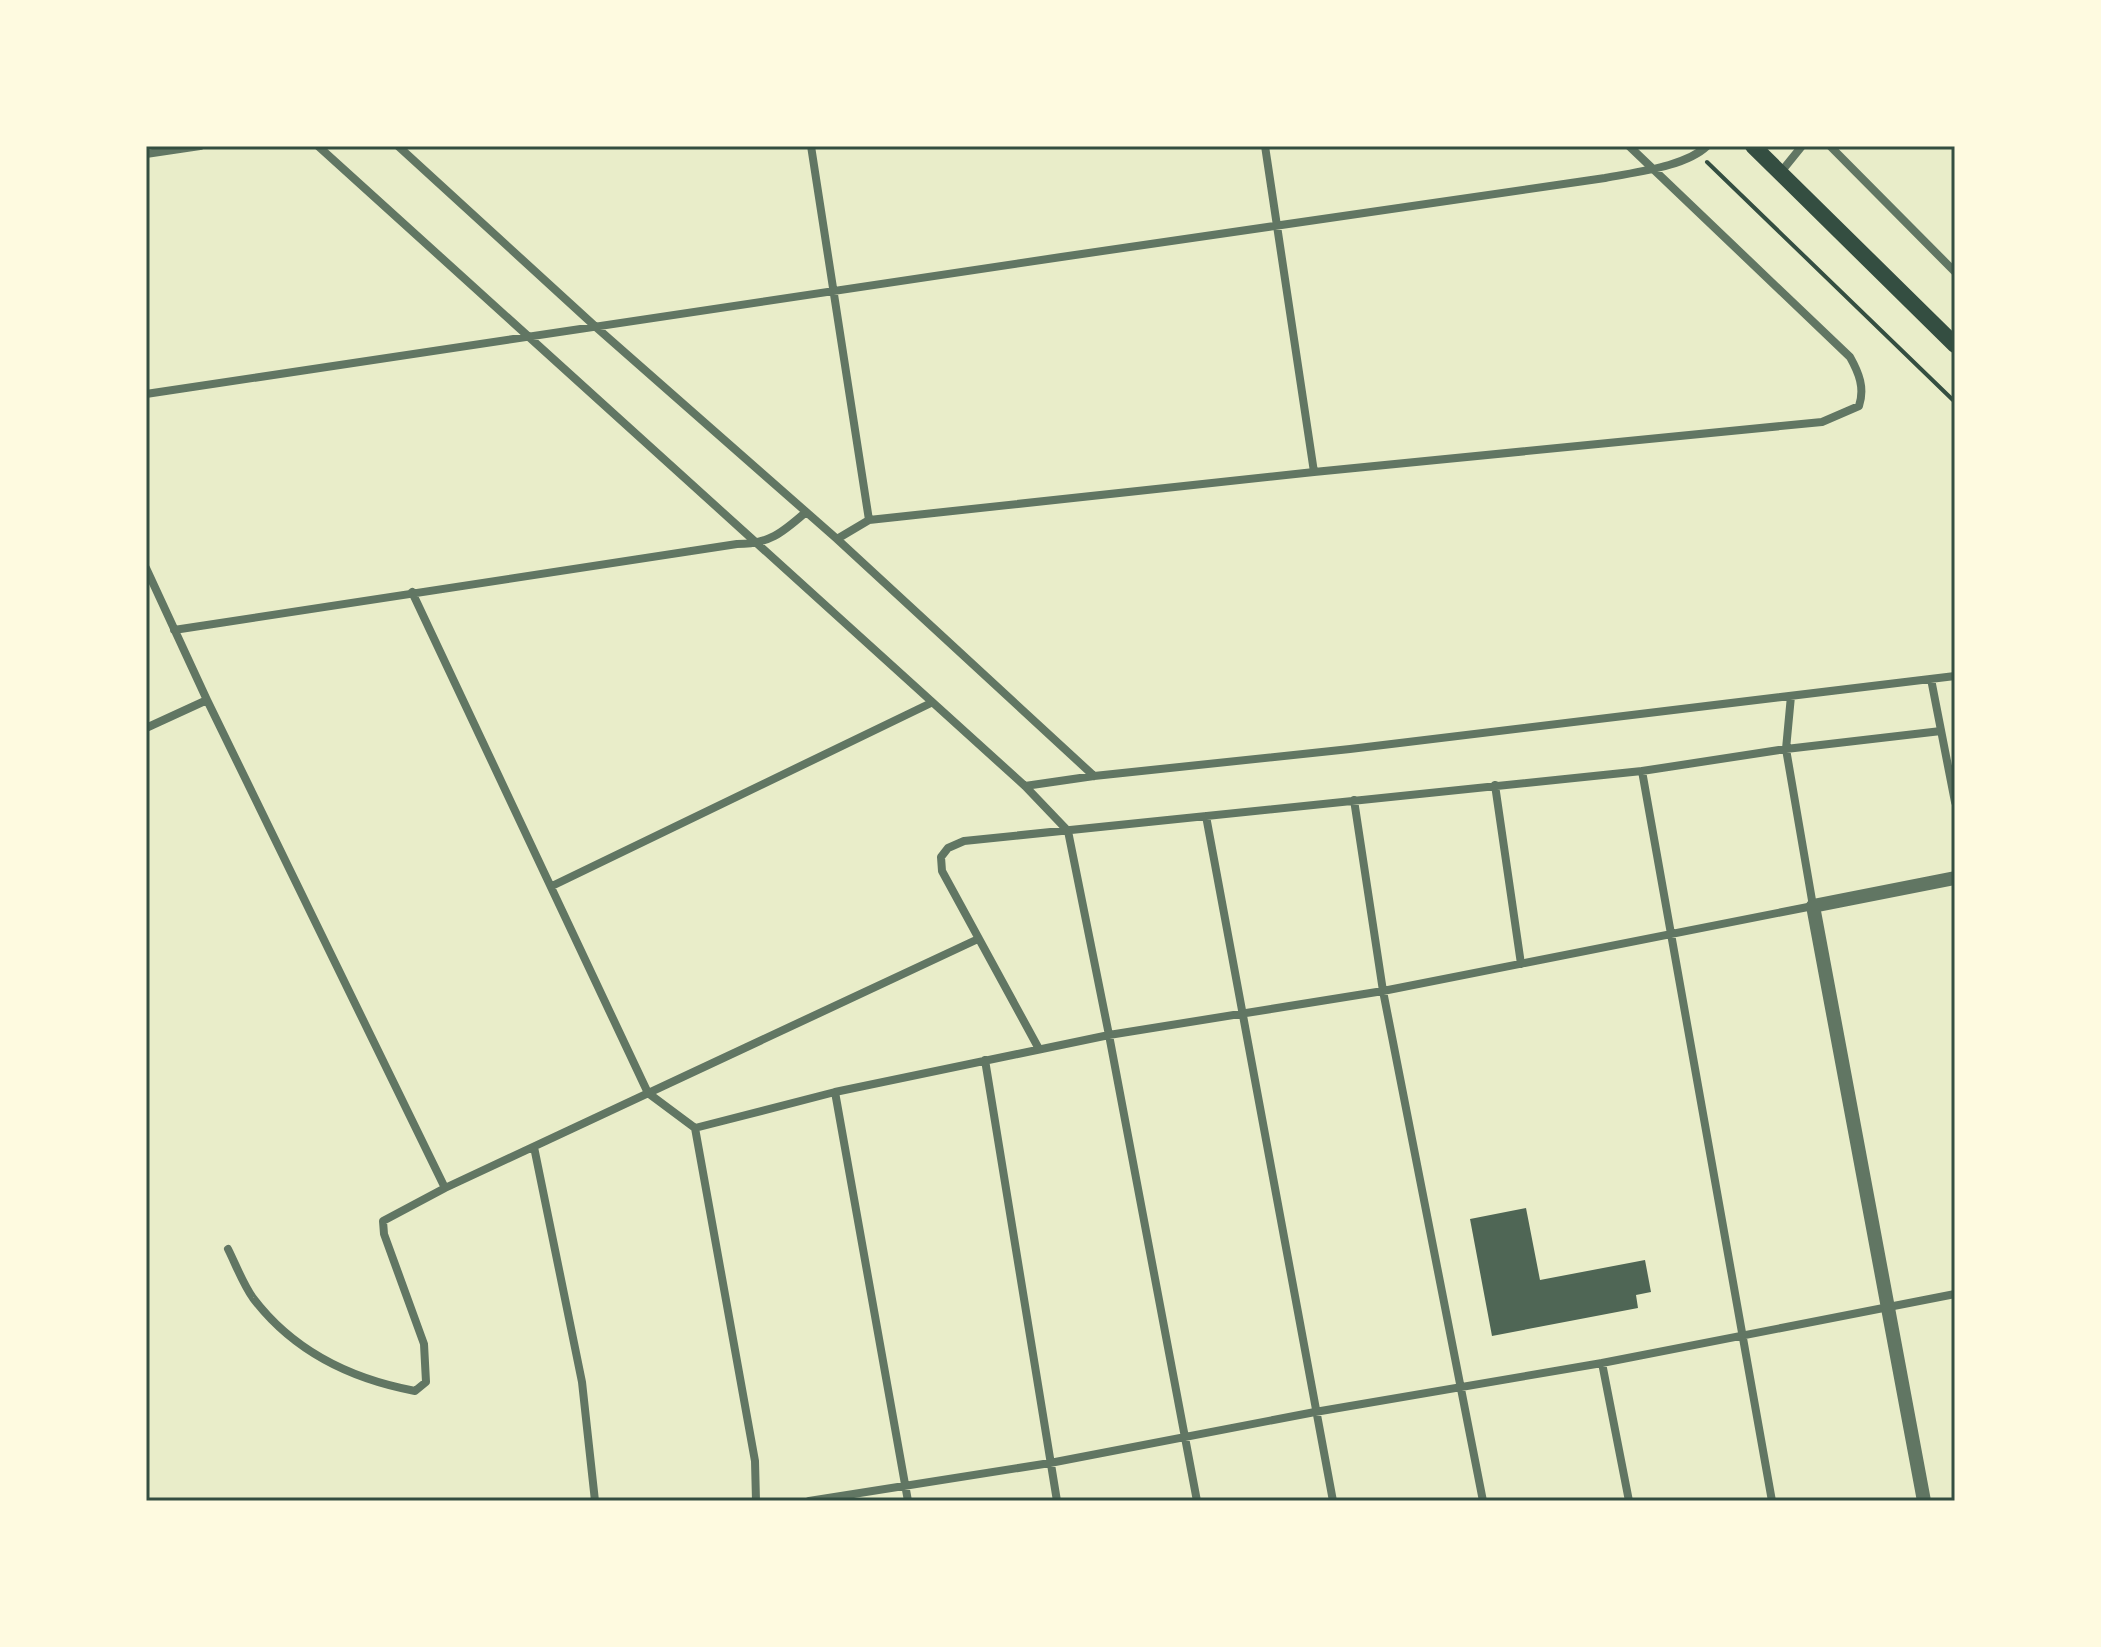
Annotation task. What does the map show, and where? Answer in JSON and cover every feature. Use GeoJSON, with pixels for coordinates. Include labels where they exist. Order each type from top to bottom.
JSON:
{"type":"FeatureCollection","features":[{"type":"Feature","properties":{"kind":"main road"},"geometry":{"type":"LineString","coordinates":[[1753,146],[1955,345]]}},
{"type":"Feature","properties":{"kind":"street"},"geometry":{"type":"LineString","coordinates":[[146,154],[200,146]]}},
{"type":"Feature","properties":{"kind":"street"},"geometry":{"type":"LineString","coordinates":[[318,146],[1025,786],[1068,831],[1197,1501]]}},
{"type":"Feature","properties":{"kind":"street"},"geometry":{"type":"LineString","coordinates":[[398,146],[597,328],[837,539],[1094,776]]}},
{"type":"Feature","properties":{"kind":"street"},"geometry":{"type":"LineString","coordinates":[[811,146],[869,520]]}},
{"type":"Feature","properties":{"kind":"street"},"geometry":{"type":"LineString","coordinates":[[1265,146],[1314,472]]}},
{"type":"Feature","properties":{"kind":"street"},"geometry":{"type":"LineString","coordinates":[[837,539],[869,520],[1822,422],[1859,406],[1863,395],[1859,374],[1850,357],[1629,146]]}},
{"type":"Feature","properties":{"kind":"street"},"geometry":{"type":"LineString","coordinates":[[146,394],[1652,169],[1699,153],[1707,146]]}},
{"type":"Feature","properties":{"kind":"street"},"geometry":{"type":"LineString","coordinates":[[1781,172],[1802,146]]}},
{"type":"Feature","properties":{"kind":"street"},"geometry":{"type":"LineString","coordinates":[[1830,146],[1954,270]]}},
{"type":"Feature","properties":{"kind":"street"},"geometry":{"type":"LineString","coordinates":[[174,630],[412,592],[737,544],[756,544],[780,534],[806,512]]}},
{"type":"Feature","properties":{"kind":"street"},"geometry":{"type":"LineString","coordinates":[[146,568],[445,1188]]}},
{"type":"Feature","properties":{"kind":"street"},"geometry":{"type":"LineString","coordinates":[[412,592],[648,1093],[695,1128],[755,1461],[756,1501]]}},
{"type":"Feature","properties":{"kind":"street"},"geometry":{"type":"LineString","coordinates":[[1025,786],[1955,676]]}},
{"type":"Feature","properties":{"kind":"street"},"geometry":{"type":"LineString","coordinates":[[1931,679],[1955,802]]}},
{"type":"Feature","properties":{"kind":"street"},"geometry":{"type":"LineString","coordinates":[[1791,696],[1786,749],[1924,1501]]}},
{"type":"Feature","properties":{"kind":"street"},"geometry":{"type":"LineString","coordinates":[[146,728],[207,700]]}},
{"type":"Feature","properties":{"kind":"street"},"geometry":{"type":"LineString","coordinates":[[552,886],[931,703]]}},
{"type":"Feature","properties":{"kind":"street"},"geometry":{"type":"LineString","coordinates":[[1039,1049],[942,871],[941,857],[948,848],[964,841],[1642,771],[1786,749],[1941,731]]}},
{"type":"Feature","properties":{"kind":"street"},"geometry":{"type":"LineString","coordinates":[[1642,771],[1772,1501]]}},
{"type":"Feature","properties":{"kind":"street"},"geometry":{"type":"LineString","coordinates":[[1495,785],[1521,964]]}},
{"type":"Feature","properties":{"kind":"street"},"geometry":{"type":"LineString","coordinates":[[1354,800],[1383,991],[1483,1501]]}},
{"type":"Feature","properties":{"kind":"street"},"geometry":{"type":"LineString","coordinates":[[1206,816],[1333,1501]]}},
{"type":"Feature","properties":{"kind":"street"},"geometry":{"type":"LineString","coordinates":[[695,1128],[835,1092],[1109,1035],[1383,991],[1955,878]]}},
{"type":"Feature","properties":{"kind":"street"},"geometry":{"type":"LineString","coordinates":[[228,1249],[253,1297],[297,1344],[341,1369],[415,1391],[426,1382],[424,1344],[384,1234],[383,1221],[445,1188],[978,939]]}},
{"type":"Feature","properties":{"kind":"street"},"geometry":{"type":"LineString","coordinates":[[985,1060],[1057,1501]]}},
{"type":"Feature","properties":{"kind":"street"},"geometry":{"type":"LineString","coordinates":[[835,1092],[908,1501]]}},
{"type":"Feature","properties":{"kind":"street"},"geometry":{"type":"LineString","coordinates":[[534,1147],[582,1382],[595,1501]]}},
{"type":"Feature","properties":{"kind":"street"},"geometry":{"type":"LineString","coordinates":[[809,1501],[1050,1463],[1315,1412],[1602,1363],[1955,1294]]}},
{"type":"Feature","properties":{"kind":"street"},"geometry":{"type":"LineString","coordinates":[[1602,1363],[1629,1501]]}},
{"type":"Feature","properties":{"kind":"path"},"geometry":{"type":"LineString","coordinates":[[1699,153],[1955,402]]}},
{"type":"Feature","properties":{"kind":"building"},"geometry":{"type":"Polygon","coordinates":[[[1526,1208],[1540,1280],[1645,1260],[1651,1292],[1636,1295],[1638,1308],[1492,1336],[1470,1219],[1526,1208]]]}}]}
